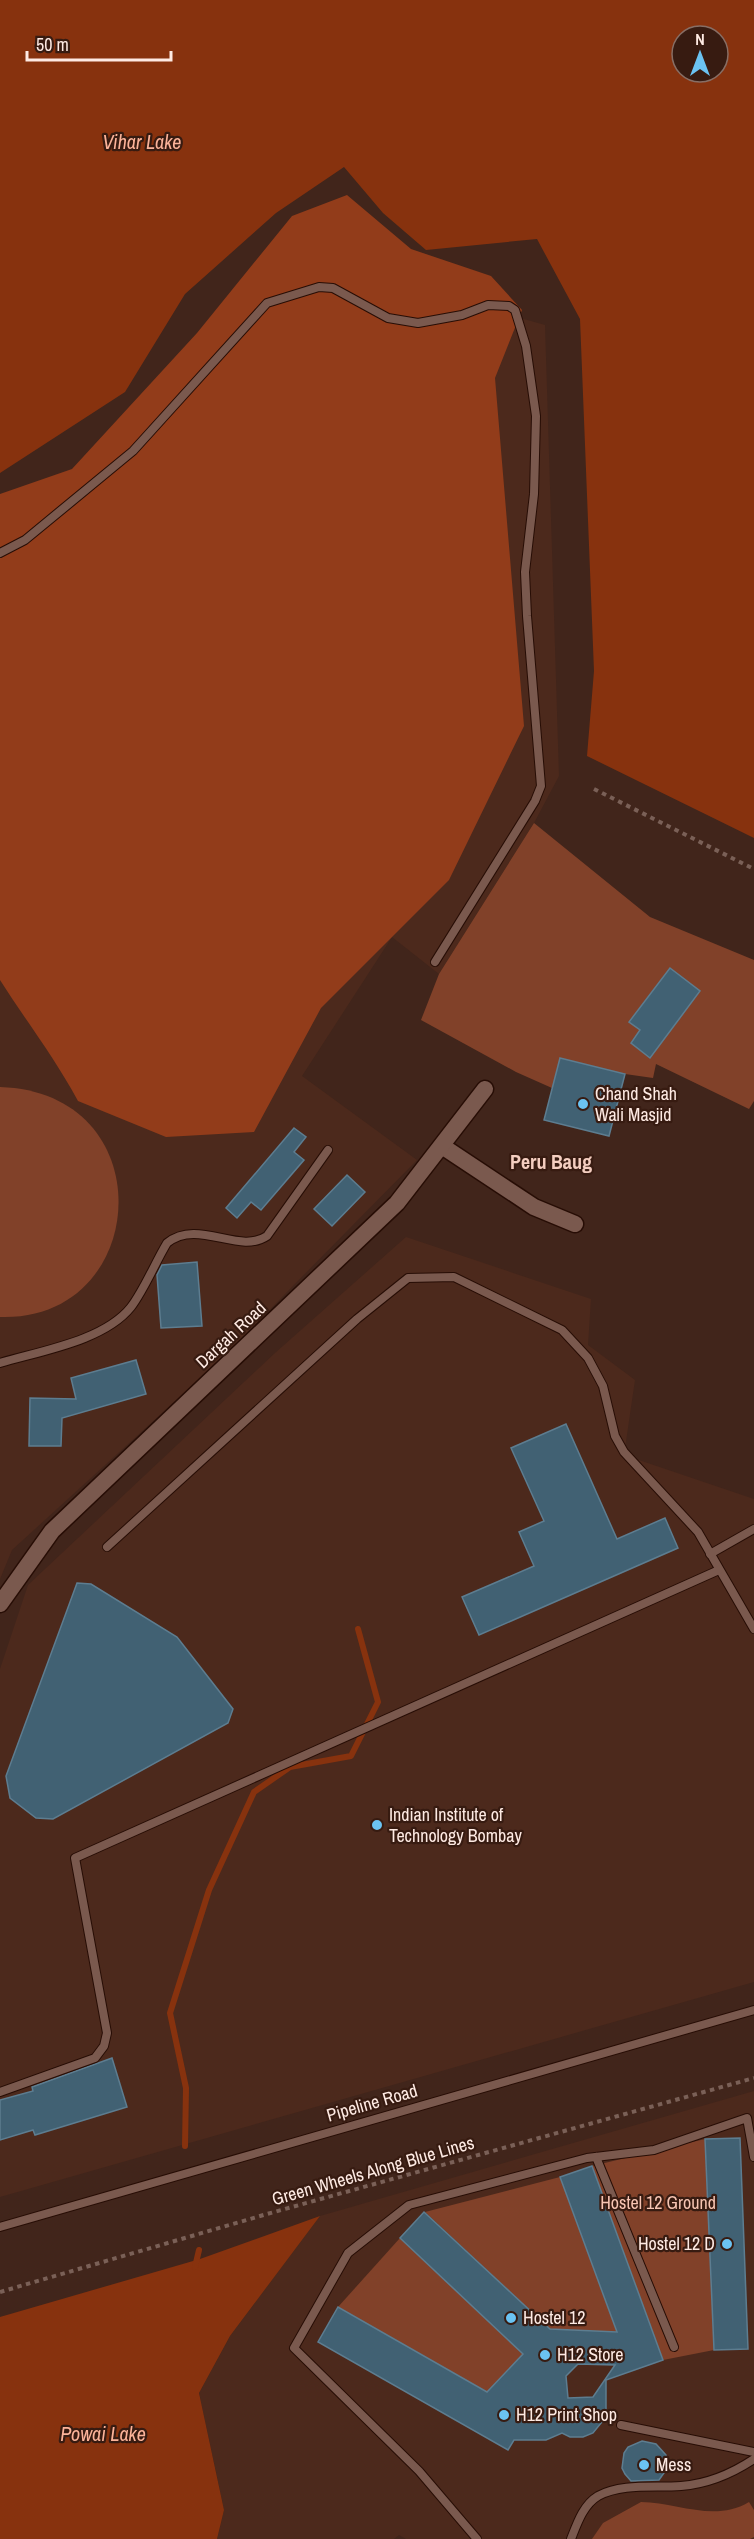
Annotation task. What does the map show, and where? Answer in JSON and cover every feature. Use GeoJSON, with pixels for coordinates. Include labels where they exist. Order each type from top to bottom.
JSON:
{"type":"FeatureCollection","features":[{"type":"Feature","properties":{"kind":"street","name":"Dargah Road"},"geometry":{"type":"LineString","coordinates":[[0,1604],[52,1531],[397,1203],[485,1089]]}},
{"type":"Feature","properties":{"kind":"street"},"geometry":{"type":"LineString","coordinates":[[442,1146],[534,1207],[575,1224]]}},
{"type":"Feature","properties":{"kind":"lane"},"geometry":{"type":"LineString","coordinates":[[0,553],[25,540],[133,451],[267,303],[319,287],[333,288],[388,318],[418,323],[462,315],[488,305],[509,306],[515,310],[526,346],[536,416],[534,494],[525,572],[526,616],[542,786],[535,801],[435,962]]}},
{"type":"Feature","properties":{"kind":"lane"},"geometry":{"type":"LineString","coordinates":[[0,1363],[86,1337],[114,1325],[131,1307],[167,1243],[175,1236],[189,1234],[216,1236],[244,1242],[260,1241],[267,1236],[328,1150]]}},
{"type":"Feature","properties":{"kind":"lane"},"geometry":{"type":"LineString","coordinates":[[107,1547],[357,1318],[408,1278],[454,1276],[562,1330],[588,1358],[603,1386],[615,1436],[624,1452],[698,1532],[754,1629]]}},
{"type":"Feature","properties":{"kind":"lane"},"geometry":{"type":"LineString","coordinates":[[710,1554],[754,1529]]}},
{"type":"Feature","properties":{"kind":"lane"},"geometry":{"type":"LineString","coordinates":[[0,2092],[95,2058],[104,2046],[107,2033],[75,1858],[719,1570]]}},
{"type":"Feature","properties":{"kind":"lane","name":"Pipeline Road"},"geometry":{"type":"LineString","coordinates":[[0,2227],[754,2010]]}},
{"type":"Feature","properties":{"kind":"lane"},"geometry":{"type":"LineString","coordinates":[[477,2539],[419,2470],[294,2348],[348,2253],[409,2205],[596,2157],[654,2150],[747,2118],[754,2157]]}},
{"type":"Feature","properties":{"kind":"lane"},"geometry":{"type":"LineString","coordinates":[[596,2157],[674,2348]]}},
{"type":"Feature","properties":{"kind":"lane"},"geometry":{"type":"LineString","coordinates":[[621,2425],[754,2451]]}},
{"type":"Feature","properties":{"kind":"lane"},"geometry":{"type":"LineString","coordinates":[[571,2539],[581,2513],[597,2497],[622,2488],[684,2486],[734,2473],[754,2459]]}},
{"type":"Feature","properties":{"kind":"path"},"geometry":{"type":"LineString","coordinates":[[594,789],[754,869]]}},
{"type":"Feature","properties":{"kind":"path","name":"Green Wheels Along Blue Lines"},"geometry":{"type":"LineString","coordinates":[[0,2292],[267,2214],[754,2078]]}},
{"type":"Feature","properties":{"kind":"shaded area"},"geometry":{"type":"Polygon","coordinates":[[[347,195],[411,249],[491,276],[522,310],[495,378],[524,726],[449,880],[321,1008],[254,1132],[166,1137],[78,1101],[0,980],[0,494],[72,469],[197,333],[292,216],[347,195]]]}},
{"type":"Feature","properties":{"kind":"shaded area"},"geometry":{"type":"Polygon","coordinates":[[[362,273],[545,325],[559,776],[534,823],[439,974],[392,937],[302,1076],[417,1160],[219,1361],[12,1550],[0,1579],[0,535],[362,273]]]}},
{"type":"Feature","properties":{"kind":"shaded area","name":"Indian Institute of Technology Bombay"},"geometry":{"type":"Polygon","coordinates":[[[406,1237],[591,1299],[588,1345],[635,1380],[624,1455],[754,1499],[754,1982],[0,2197],[0,1669],[28,1585],[275,1353],[406,1237]]]}},
{"type":"Feature","properties":{"kind":"shaded area"},"geometry":{"type":"Polygon","coordinates":[[[754,2091],[754,2539],[406,2539],[399,2535],[394,2539],[217,2539],[224,2510],[199,2393],[230,2336],[320,2216],[754,2091]]]}},
{"type":"Feature","properties":{"kind":"green space"},"geometry":{"type":"Polygon","coordinates":[[[534,823],[650,917],[754,960],[754,1101],[749,1109],[656,1064],[653,1078],[625,1074],[552,1088],[516,1072],[421,1020],[439,974],[534,823]]]}},
{"type":"Feature","properties":{"kind":"green space"},"geometry":{"type":"Polygon","coordinates":[[[0,1087],[54,1099],[91,1126],[112,1163],[118,1206],[110,1248],[87,1284],[50,1309],[0,1317],[0,1087]]]}},
{"type":"Feature","properties":{"kind":"green space","name":"Hostel 12 Ground"},"geometry":{"type":"Polygon","coordinates":[[[705,2139],[714,2350],[663,2360],[592,2166],[705,2139]]]}},
{"type":"Feature","properties":{"kind":"green space","name":"Hostel 12 Ground"},"geometry":{"type":"Polygon","coordinates":[[[560,2177],[617,2332],[550,2329],[425,2212],[560,2177]]]}},
{"type":"Feature","properties":{"kind":"green space"},"geometry":{"type":"Polygon","coordinates":[[[400,2238],[523,2354],[487,2392],[338,2307],[400,2238]]]}},
{"type":"Feature","properties":{"kind":"green space"},"geometry":{"type":"Polygon","coordinates":[[[641,2502],[695,2510],[722,2511],[749,2502],[754,2510],[754,2537],[750,2539],[592,2539],[603,2523],[641,2502]]]}},
{"type":"Feature","properties":{"kind":"water","name":"Vihar Lake"},"geometry":{"type":"Polygon","coordinates":[[[0,0],[754,0],[754,838],[587,756],[594,671],[580,319],[537,239],[426,250],[383,213],[344,167],[276,213],[185,294],[125,392],[0,473],[0,0]]]}},
{"type":"Feature","properties":{"kind":"water","name":"Powai Lake"},"geometry":{"type":"Polygon","coordinates":[[[320,2216],[230,2336],[199,2393],[224,2510],[217,2539],[0,2539],[0,2317],[200,2259],[320,2216]]]}},
{"type":"Feature","properties":{"kind":"building"},"geometry":{"type":"Polygon","coordinates":[[[670,968],[700,991],[650,1058],[631,1043],[640,1030],[629,1022],[670,968]]]}},
{"type":"Feature","properties":{"kind":"building","name":"Chand Shah Wali Masjid"},"geometry":{"type":"Polygon","coordinates":[[[560,1058],[625,1074],[609,1136],[544,1120],[560,1058]]]}},
{"type":"Feature","properties":{"kind":"building"},"geometry":{"type":"Polygon","coordinates":[[[294,1128],[306,1137],[294,1152],[304,1160],[261,1210],[251,1202],[237,1218],[226,1208],[294,1128]]]}},
{"type":"Feature","properties":{"kind":"building"},"geometry":{"type":"Polygon","coordinates":[[[347,1175],[365,1192],[332,1226],[314,1209],[347,1175]]]}},
{"type":"Feature","properties":{"kind":"building"},"geometry":{"type":"Polygon","coordinates":[[[197,1262],[202,1326],[161,1328],[157,1275],[162,1265],[197,1262]]]}},
{"type":"Feature","properties":{"kind":"building"},"geometry":{"type":"Polygon","coordinates":[[[136,1360],[146,1394],[62,1418],[61,1446],[29,1446],[30,1398],[76,1399],[71,1378],[136,1360]]]}},
{"type":"Feature","properties":{"kind":"building"},"geometry":{"type":"Polygon","coordinates":[[[566,1424],[617,1539],[665,1518],[678,1548],[479,1635],[462,1597],[534,1566],[519,1532],[544,1521],[511,1448],[566,1424]]]}},
{"type":"Feature","properties":{"kind":"building"},"geometry":{"type":"Polygon","coordinates":[[[77,1583],[91,1584],[177,1637],[233,1709],[228,1723],[53,1819],[36,1818],[10,1798],[6,1776],[77,1583]]]}},
{"type":"Feature","properties":{"kind":"building"},"geometry":{"type":"Polygon","coordinates":[[[112,2058],[127,2107],[35,2135],[33,2130],[0,2140],[0,2100],[33,2091],[32,2087],[112,2058]]]}},
{"type":"Feature","properties":{"kind":"building","name":"Hostel 12 D"},"geometry":{"type":"Polygon","coordinates":[[[740,2138],[748,2349],[714,2350],[705,2139],[740,2138]]]}},
{"type":"Feature","properties":{"kind":"building","name":"Hostel 12"},"geometry":{"type":"Polygon","coordinates":[[[592,2166],[663,2360],[606,2380],[606,2417],[593,2433],[583,2437],[570,2437],[562,2433],[546,2440],[514,2440],[508,2450],[318,2342],[338,2307],[487,2392],[523,2354],[400,2238],[424,2212],[550,2329],[617,2332],[560,2177],[592,2166]],[[578,2364],[566,2376],[568,2398],[593,2397],[615,2365],[578,2364]]]}},
{"type":"Feature","properties":{"kind":"building","name":"Mess"},"geometry":{"type":"Polygon","coordinates":[[[642,2441],[656,2444],[666,2455],[666,2470],[659,2480],[631,2481],[622,2468],[624,2453],[628,2447],[642,2441]]]}},
{"type":"Feature","properties":{"kind":"waterway"},"geometry":{"type":"LineString","coordinates":[[185,2146],[186,2088],[170,2013],[209,1890],[254,1792],[290,1767],[351,1756],[378,1702],[358,1629]]}},
{"type":"Feature","properties":{"kind":"waterway"},"geometry":{"type":"LineString","coordinates":[[195,2267],[199,2250]]}},
{"type":"Feature","properties":{"kind":"place","name":"Chand Shah Wali Masjid"},"geometry":{"type":"Point","coordinates":[583,1104]}},
{"type":"Feature","properties":{"kind":"place","name":"Indian Institute of Technology Bombay"},"geometry":{"type":"Point","coordinates":[377,1825]}},
{"type":"Feature","properties":{"kind":"place","name":"Hostel 12 D"},"geometry":{"type":"Point","coordinates":[727,2244]}},
{"type":"Feature","properties":{"kind":"place","name":"Hostel 12"},"geometry":{"type":"Point","coordinates":[511,2318]}},
{"type":"Feature","properties":{"kind":"place","name":"H12 Store"},"geometry":{"type":"Point","coordinates":[545,2355]}},
{"type":"Feature","properties":{"kind":"place","name":"H12 Print Shop"},"geometry":{"type":"Point","coordinates":[504,2415]}},
{"type":"Feature","properties":{"kind":"place","name":"Mess"},"geometry":{"type":"Point","coordinates":[644,2465]}},
{"type":"Feature","properties":{"kind":"district","name":"Peru Baug"},"geometry":{"type":"Point","coordinates":[551,1162]}}]}
